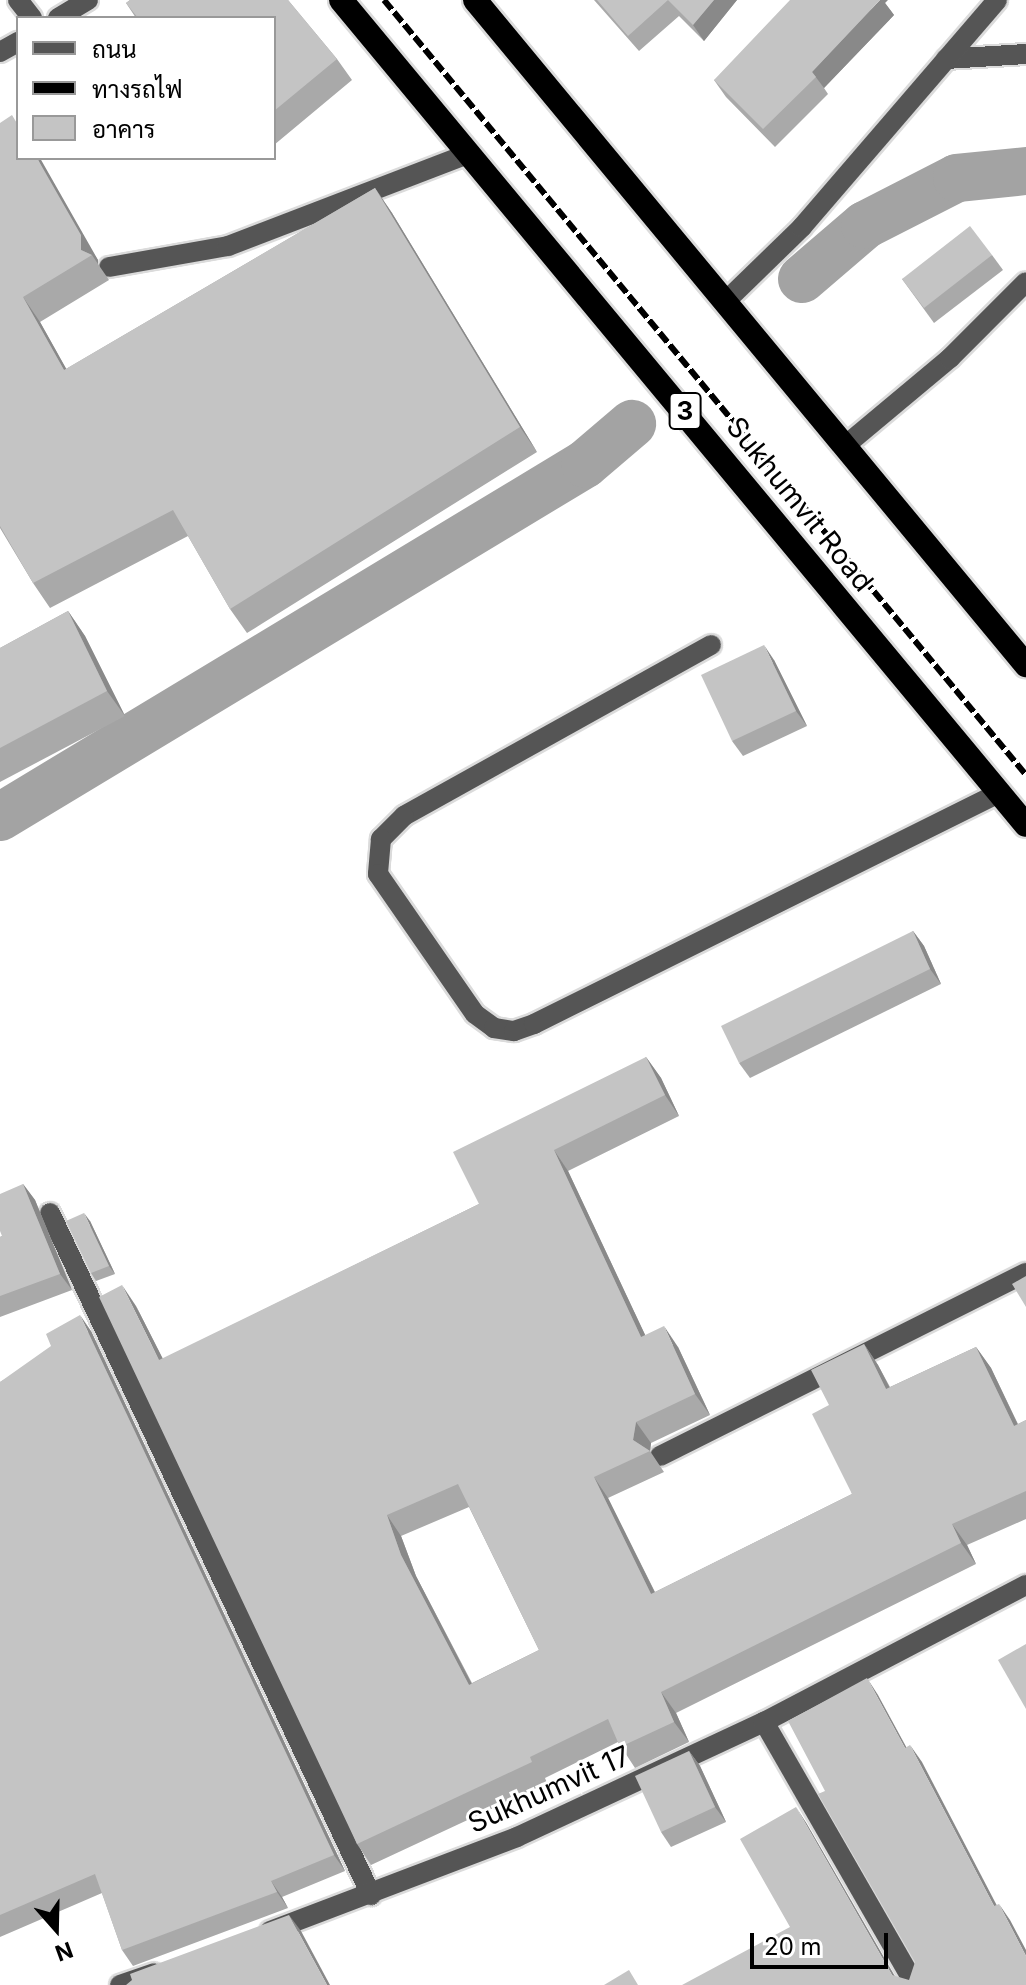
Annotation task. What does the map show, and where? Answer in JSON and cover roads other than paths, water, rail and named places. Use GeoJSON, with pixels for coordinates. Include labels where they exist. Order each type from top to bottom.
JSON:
{"type":"FeatureCollection","features":[{"type":"Feature","properties":{"kind":"highway","name":"Sukhumvit Road"},"geometry":{"type":"LineString","coordinates":[[341,0],[1026,825]]}},
{"type":"Feature","properties":{"kind":"highway"},"geometry":{"type":"LineString","coordinates":[[475,0],[1026,665]]}},
{"type":"Feature","properties":{"kind":"street"},"geometry":{"type":"LineString","coordinates":[[18,0],[30,16]]}},
{"type":"Feature","properties":{"kind":"street"},"geometry":{"type":"LineString","coordinates":[[61,16],[88,0]]}},
{"type":"Feature","properties":{"kind":"street"},"geometry":{"type":"LineString","coordinates":[[726,301],[802,227],[997,0]]}},
{"type":"Feature","properties":{"kind":"street"},"geometry":{"type":"LineString","coordinates":[[946,59],[1026,54]]}},
{"type":"Feature","properties":{"kind":"street"},"geometry":{"type":"LineString","coordinates":[[109,267],[228,246],[470,153]]}},
{"type":"Feature","properties":{"kind":"street"},"geometry":{"type":"LineString","coordinates":[[846,445],[950,358],[1026,282]]}},
{"type":"Feature","properties":{"kind":"street"},"geometry":{"type":"LineString","coordinates":[[711,645],[404,816],[381,839],[378,874],[475,1014],[494,1028],[514,1031],[534,1024],[999,793]]}},
{"type":"Feature","properties":{"kind":"street"},"geometry":{"type":"LineString","coordinates":[[50,1213],[371,1895]]}},
{"type":"Feature","properties":{"kind":"street"},"geometry":{"type":"LineString","coordinates":[[660,1456],[1026,1273]]}},
{"type":"Feature","properties":{"kind":"street","name":"Sukhumvit 17"},"geometry":{"type":"LineString","coordinates":[[248,1939],[371,1895],[517,1837],[764,1722],[1026,1585]]}},
{"type":"Feature","properties":{"kind":"street"},"geometry":{"type":"LineString","coordinates":[[764,1722],[915,1985]]}},
{"type":"Feature","properties":{"kind":"street"},"geometry":{"type":"LineString","coordinates":[[120,1985],[177,1965]]}},
{"type":"Feature","properties":{"kind":"waterway"},"geometry":{"type":"LineString","coordinates":[[802,279],[865,225],[957,178],[1026,171]]}},
{"type":"Feature","properties":{"kind":"waterway"},"geometry":{"type":"LineString","coordinates":[[0,817],[585,464],[632,424]]}},
{"type":"Feature","properties":{"kind":"railway"},"geometry":{"type":"LineString","coordinates":[[384,0],[1026,775]]}}]}
